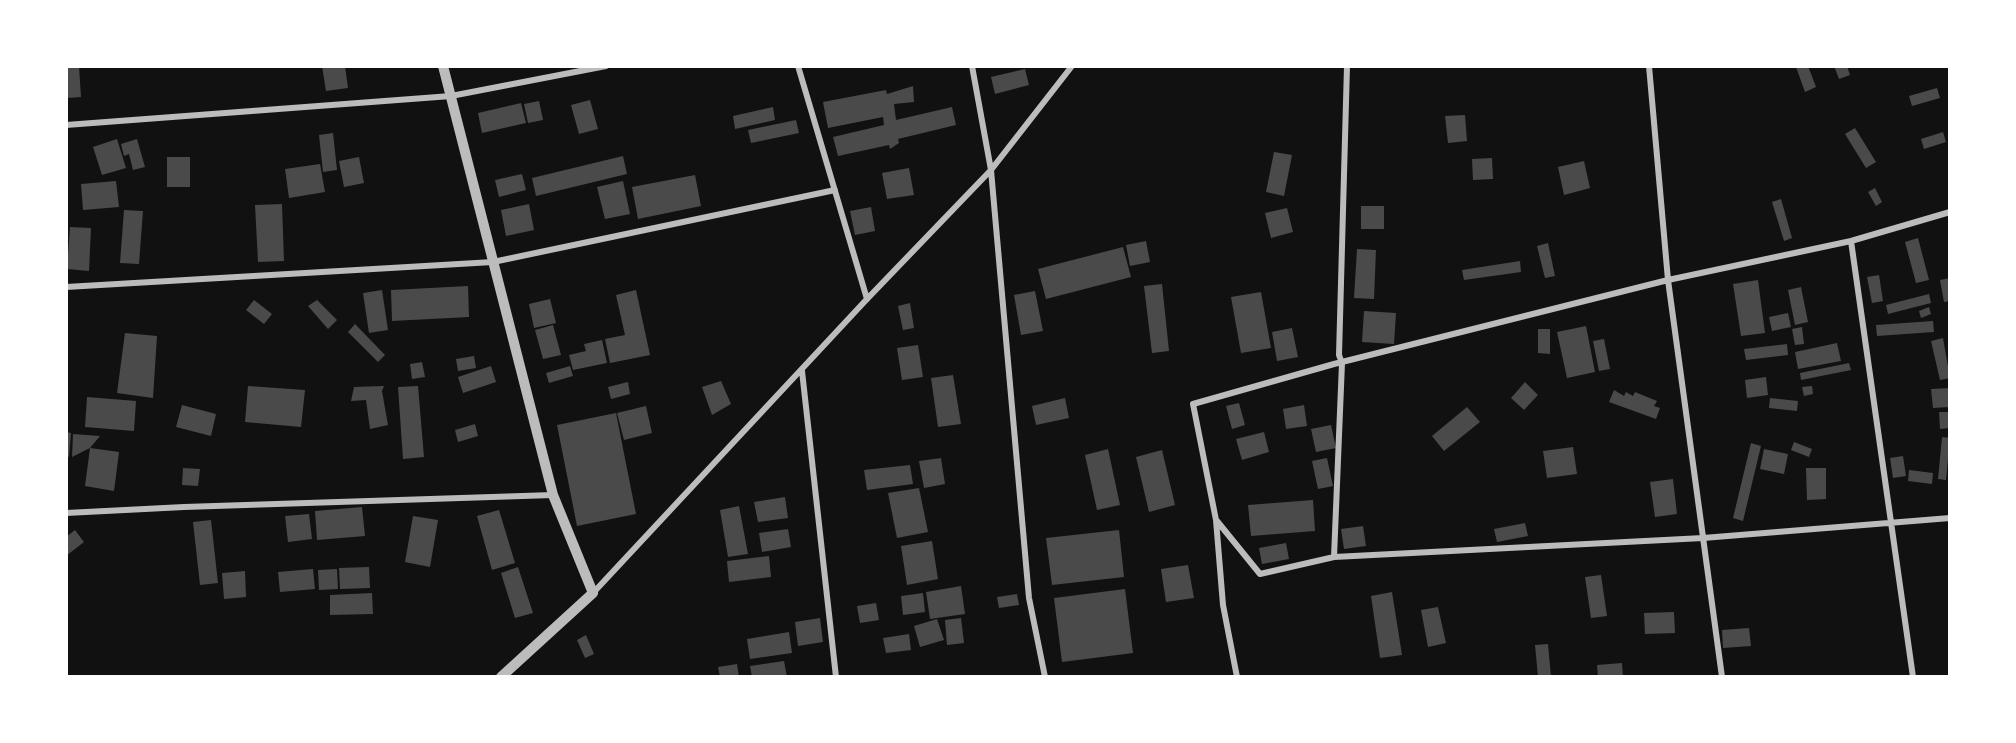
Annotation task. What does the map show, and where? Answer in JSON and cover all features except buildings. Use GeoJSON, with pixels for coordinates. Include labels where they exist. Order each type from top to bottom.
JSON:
{"type":"FeatureCollection","features":[{"type":"Feature","properties":{"kind":"street"},"geometry":{"type":"LineString","coordinates":[[443,66],[553,495],[593,593]]}},
{"type":"Feature","properties":{"kind":"street"},"geometry":{"type":"LineString","coordinates":[[66,125],[451,96],[606,66]]}},
{"type":"Feature","properties":{"kind":"street"},"geometry":{"type":"LineString","coordinates":[[798,66],[867,299]]}},
{"type":"Feature","properties":{"kind":"street"},"geometry":{"type":"LineString","coordinates":[[972,66],[991,170],[1029,598],[1045,677]]}},
{"type":"Feature","properties":{"kind":"street"},"geometry":{"type":"LineString","coordinates":[[500,677],[593,593],[867,299],[991,170],[1072,66]]}},
{"type":"Feature","properties":{"kind":"street"},"geometry":{"type":"LineString","coordinates":[[1334,557],[1342,363],[1339,355],[1347,66]]}},
{"type":"Feature","properties":{"kind":"street"},"geometry":{"type":"LineString","coordinates":[[1649,66],[1668,280],[1722,677]]}},
{"type":"Feature","properties":{"kind":"street"},"geometry":{"type":"LineString","coordinates":[[66,286],[494,262],[835,189]]}},
{"type":"Feature","properties":{"kind":"street"},"geometry":{"type":"LineString","coordinates":[[1236,677],[1223,605],[1216,520],[1192,404],[1342,363],[1668,280],[1851,241],[1950,212]]}},
{"type":"Feature","properties":{"kind":"street"},"geometry":{"type":"LineString","coordinates":[[1851,241],[1913,677]]}},
{"type":"Feature","properties":{"kind":"street"},"geometry":{"type":"LineString","coordinates":[[802,371],[836,677]]}},
{"type":"Feature","properties":{"kind":"street"},"geometry":{"type":"LineString","coordinates":[[66,513],[553,495]]}},
{"type":"Feature","properties":{"kind":"street"},"geometry":{"type":"LineString","coordinates":[[1216,520],[1260,574],[1334,557],[1703,538],[1950,518]]}}]}
